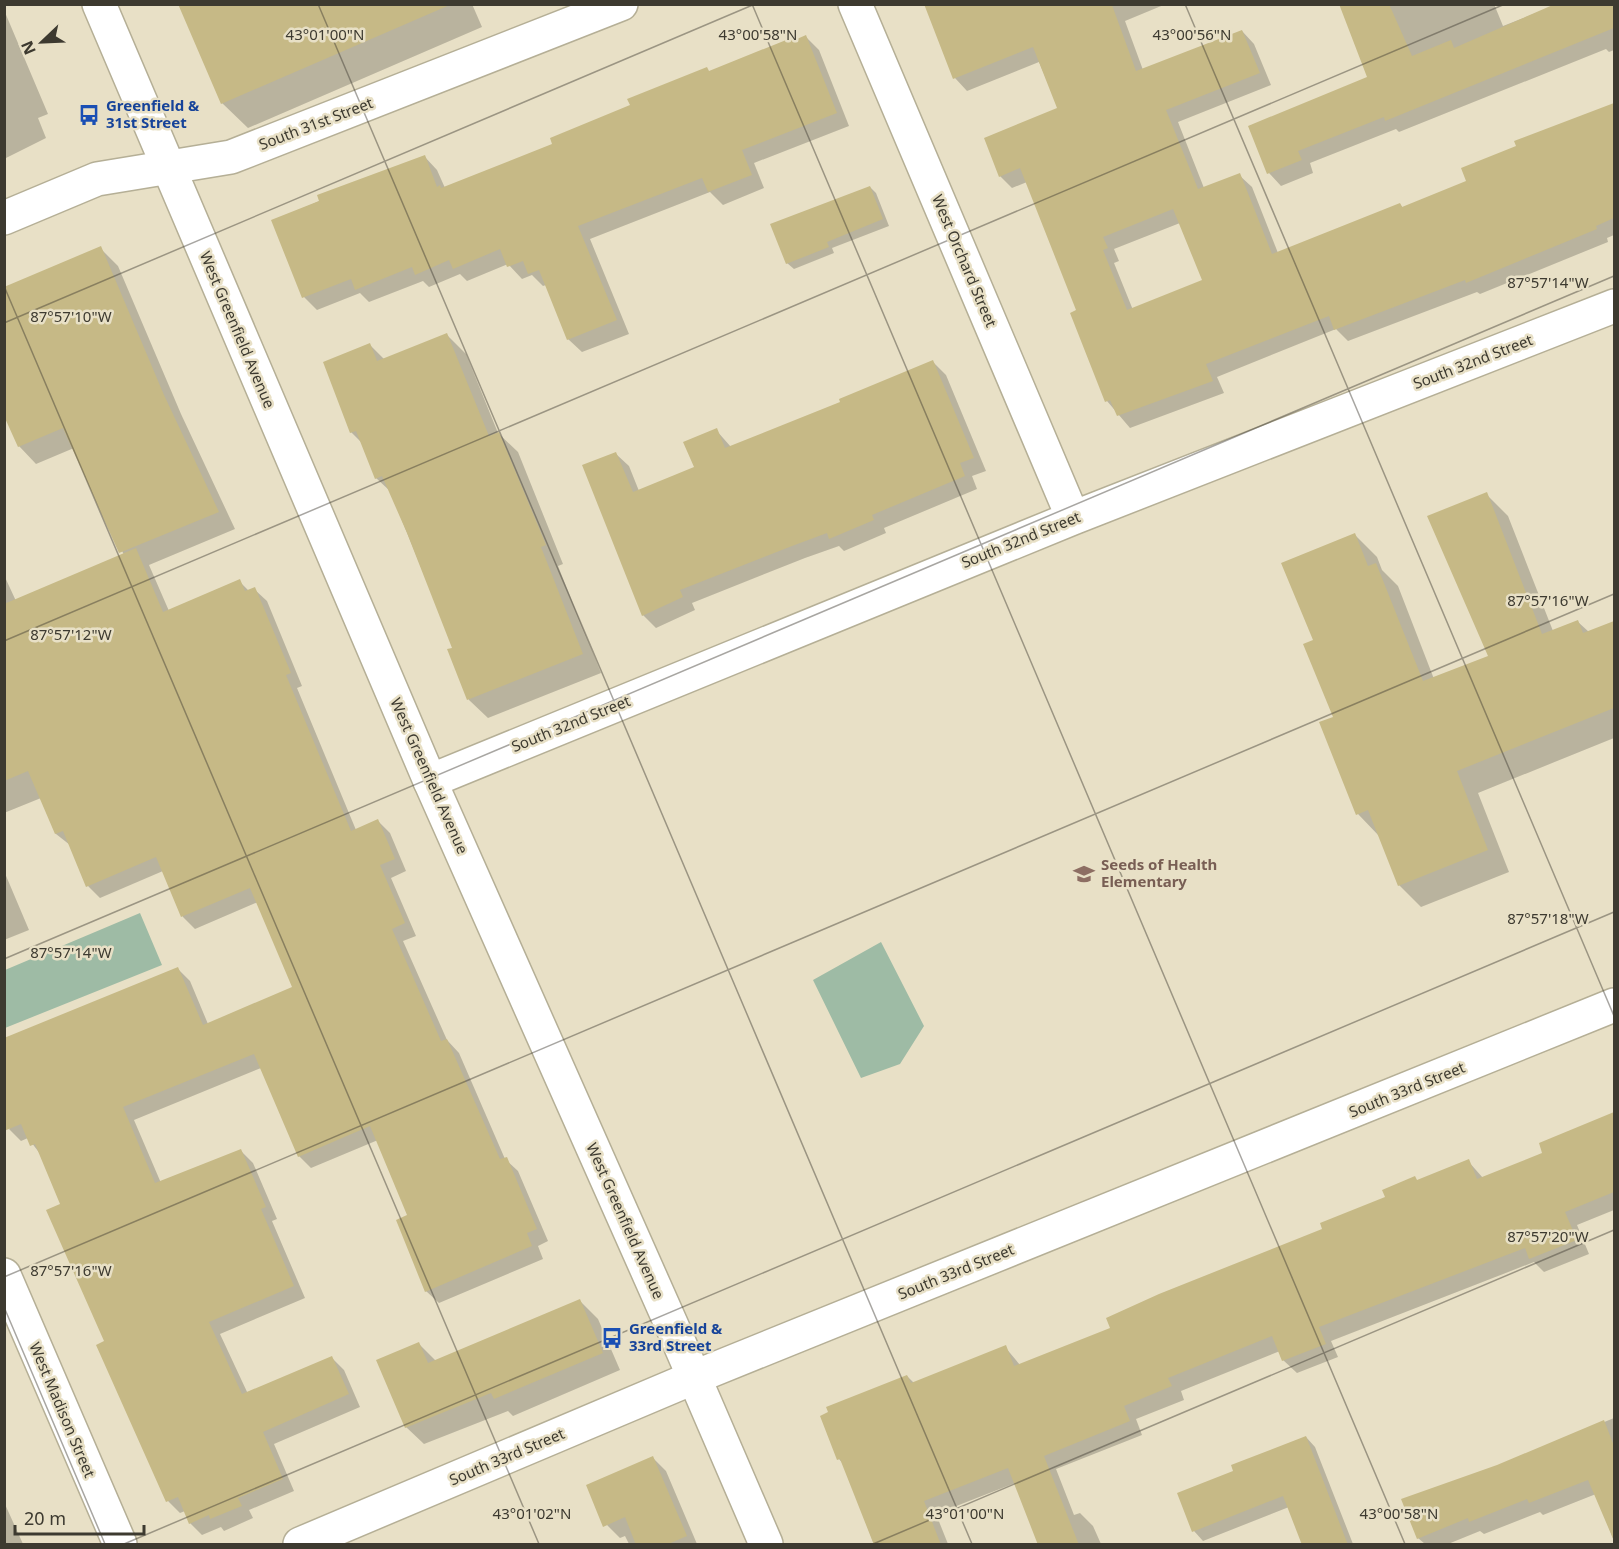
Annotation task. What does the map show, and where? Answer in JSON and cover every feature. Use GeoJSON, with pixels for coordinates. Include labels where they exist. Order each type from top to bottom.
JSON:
{"type":"FeatureCollection","features":[{"type":"Feature","properties":{"kind":"street","name":"West Greenfield Avenue"},"geometry":{"type":"LineString","coordinates":[[99,4],[430,781],[766,1545]]}},
{"type":"Feature","properties":{"kind":"street","name":"South 31st Street"},"geometry":{"type":"LineString","coordinates":[[4,218],[97,179],[231,158],[621,4]]}},
{"type":"Feature","properties":{"kind":"street","name":"West Orchard Street"},"geometry":{"type":"LineString","coordinates":[[855,4],[1074,518]]}},
{"type":"Feature","properties":{"kind":"street","name":"South 32nd Street"},"geometry":{"type":"LineString","coordinates":[[430,781],[1074,518],[1614,306]]}},
{"type":"Feature","properties":{"kind":"street","name":"South 33rd Street"},"geometry":{"type":"LineString","coordinates":[[300,1545],[694,1377],[1614,1005]]}},
{"type":"Feature","properties":{"kind":"street","name":"West Madison Street"},"geometry":{"type":"LineString","coordinates":[[4,1275],[120,1545]]}},
{"type":"Feature","properties":{"kind":"green space"},"geometry":{"type":"Polygon","coordinates":[[[140,913],[162,965],[5,1028],[5,970],[140,913]]]}},
{"type":"Feature","properties":{"kind":"green space"},"geometry":{"type":"Polygon","coordinates":[[[881,942],[924,1026],[900,1064],[861,1078],[813,980],[881,942]]]}},
{"type":"Feature","properties":{"kind":"building"},"geometry":{"type":"Polygon","coordinates":[[[178,4],[452,4],[221,104],[178,4]]]}},
{"type":"Feature","properties":{"kind":"building"},"geometry":{"type":"Polygon","coordinates":[[[924,4],[1112,5],[1136,71],[1242,30],[1260,73],[1166,110],[1198,189],[1240,173],[1272,254],[1400,203],[1402,207],[1466,181],[1461,168],[1516,146],[1514,141],[1614,103],[1614,218],[1596,226],[1597,229],[1466,283],[1465,280],[1334,330],[1329,316],[1206,364],[1213,381],[1117,416],[1110,400],[1105,402],[1070,313],[1076,310],[1020,168],[999,177],[984,138],[1057,108],[1033,47],[953,79],[924,4]],[[1173,209],[1103,237],[1108,248],[1103,250],[1127,310],[1202,280],[1173,209]]]}},
{"type":"Feature","properties":{"kind":"building"},"geometry":{"type":"Polygon","coordinates":[[[1339,4],[1389,4],[1412,56],[1451,40],[1454,48],[1555,4],[1614,4],[1614,28],[1385,121],[1384,117],[1298,151],[1302,160],[1267,174],[1248,126],[1367,77],[1339,4]]]}},
{"type":"Feature","properties":{"kind":"building"},"geometry":{"type":"Polygon","coordinates":[[[806,35],[837,113],[742,150],[752,175],[708,192],[702,178],[578,226],[617,320],[567,340],[539,270],[528,274],[523,261],[507,267],[500,249],[453,269],[449,260],[415,275],[412,267],[355,290],[351,279],[302,298],[271,220],[319,201],[317,195],[425,155],[437,187],[440,185],[441,188],[552,144],[550,138],[630,105],[627,99],[707,67],[709,71],[796,36],[797,39],[806,35]]]}},
{"type":"Feature","properties":{"kind":"building"},"geometry":{"type":"Polygon","coordinates":[[[870,186],[883,219],[827,242],[829,247],[786,264],[770,224],[870,186]]]}},
{"type":"Feature","properties":{"kind":"building"},"geometry":{"type":"Polygon","coordinates":[[[101,246],[164,395],[219,512],[119,553],[63,428],[18,447],[4,416],[4,287],[101,246]]]}},
{"type":"Feature","properties":{"kind":"building"},"geometry":{"type":"Polygon","coordinates":[[[447,333],[489,436],[499,432],[546,545],[541,547],[583,654],[467,700],[447,649],[452,648],[407,533],[382,476],[375,479],[356,431],[350,433],[323,362],[370,343],[377,361],[447,333]]]}},
{"type":"Feature","properties":{"kind":"building"},"geometry":{"type":"Polygon","coordinates":[[[933,360],[974,458],[960,463],[965,476],[872,515],[874,520],[829,539],[827,533],[680,590],[683,597],[642,616],[582,465],[616,452],[633,492],[694,467],[683,442],[717,428],[725,448],[840,402],[839,399],[933,360]]]}},
{"type":"Feature","properties":{"kind":"building"},"geometry":{"type":"Polygon","coordinates":[[[1487,492],[1542,634],[1578,620],[1583,633],[1614,621],[1614,708],[1457,771],[1488,850],[1398,886],[1368,810],[1356,815],[1319,722],[1333,717],[1303,644],[1313,640],[1281,563],[1355,533],[1368,566],[1376,563],[1423,681],[1488,656],[1427,516],[1487,492]]]}},
{"type":"Feature","properties":{"kind":"building"},"geometry":{"type":"Polygon","coordinates":[[[136,548],[163,612],[240,579],[245,591],[255,587],[291,673],[286,675],[351,831],[378,819],[395,859],[380,865],[405,923],[392,929],[441,1041],[447,1039],[500,1159],[507,1157],[537,1229],[527,1233],[532,1246],[425,1292],[396,1220],[407,1215],[370,1126],[298,1157],[254,1054],[123,1107],[155,1183],[241,1149],[266,1207],[261,1209],[294,1286],[209,1322],[242,1394],[332,1356],[349,1394],[263,1432],[283,1479],[238,1498],[242,1506],[210,1519],[209,1515],[189,1524],[178,1497],[166,1502],[96,1345],[104,1341],[46,1210],[60,1204],[35,1144],[30,1146],[21,1124],[4,1131],[4,1038],[178,967],[203,1025],[292,987],[250,888],[181,917],[156,857],[86,887],[63,831],[55,834],[28,771],[4,781],[4,604],[136,548]]]}},
{"type":"Feature","properties":{"kind":"building"},"geometry":{"type":"Polygon","coordinates":[[[1614,1112],[1614,1192],[1565,1212],[1577,1240],[1529,1259],[1525,1248],[1319,1327],[1326,1344],[1282,1361],[1272,1336],[1168,1378],[1172,1386],[1124,1406],[1130,1421],[1044,1456],[1079,1545],[1038,1545],[1008,1468],[924,1501],[941,1545],[874,1545],[840,1459],[837,1460],[820,1416],[828,1412],[826,1407],[907,1375],[911,1383],[1006,1345],[1014,1366],[1110,1328],[1106,1318],[1159,1294],[1322,1229],[1320,1223],[1385,1197],[1382,1190],[1415,1176],[1417,1180],[1469,1159],[1477,1179],[1542,1153],[1539,1143],[1614,1112]]]}},
{"type":"Feature","properties":{"kind":"building"},"geometry":{"type":"Polygon","coordinates":[[[580,1299],[603,1353],[494,1399],[491,1393],[405,1428],[376,1360],[419,1342],[428,1363],[580,1299]]]}},
{"type":"Feature","properties":{"kind":"building"},"geometry":{"type":"Polygon","coordinates":[[[1604,1420],[1614,1446],[1614,1541],[1588,1480],[1529,1503],[1527,1499],[1469,1522],[1468,1518],[1417,1539],[1401,1499],[1497,1465],[1604,1420]]]}},
{"type":"Feature","properties":{"kind":"building"},"geometry":{"type":"Polygon","coordinates":[[[1306,1436],[1348,1545],[1302,1545],[1283,1496],[1192,1532],[1177,1493],[1233,1471],[1231,1465],[1306,1436]]]}},
{"type":"Feature","properties":{"kind":"building"},"geometry":{"type":"Polygon","coordinates":[[[653,1456],[687,1536],[666,1545],[636,1545],[625,1517],[603,1527],[586,1485],[653,1456]]]}},
{"type":"Feature","properties":{"kind":"place","name":"Greenfield & 31st Street"},"geometry":{"type":"Point","coordinates":[89,115]}},
{"type":"Feature","properties":{"kind":"place","name":"Seeds of Health Elementary"},"geometry":{"type":"Point","coordinates":[1084,874]}},
{"type":"Feature","properties":{"kind":"place","name":"Greenfield & 33rd Street"},"geometry":{"type":"Point","coordinates":[612,1338]}}]}
